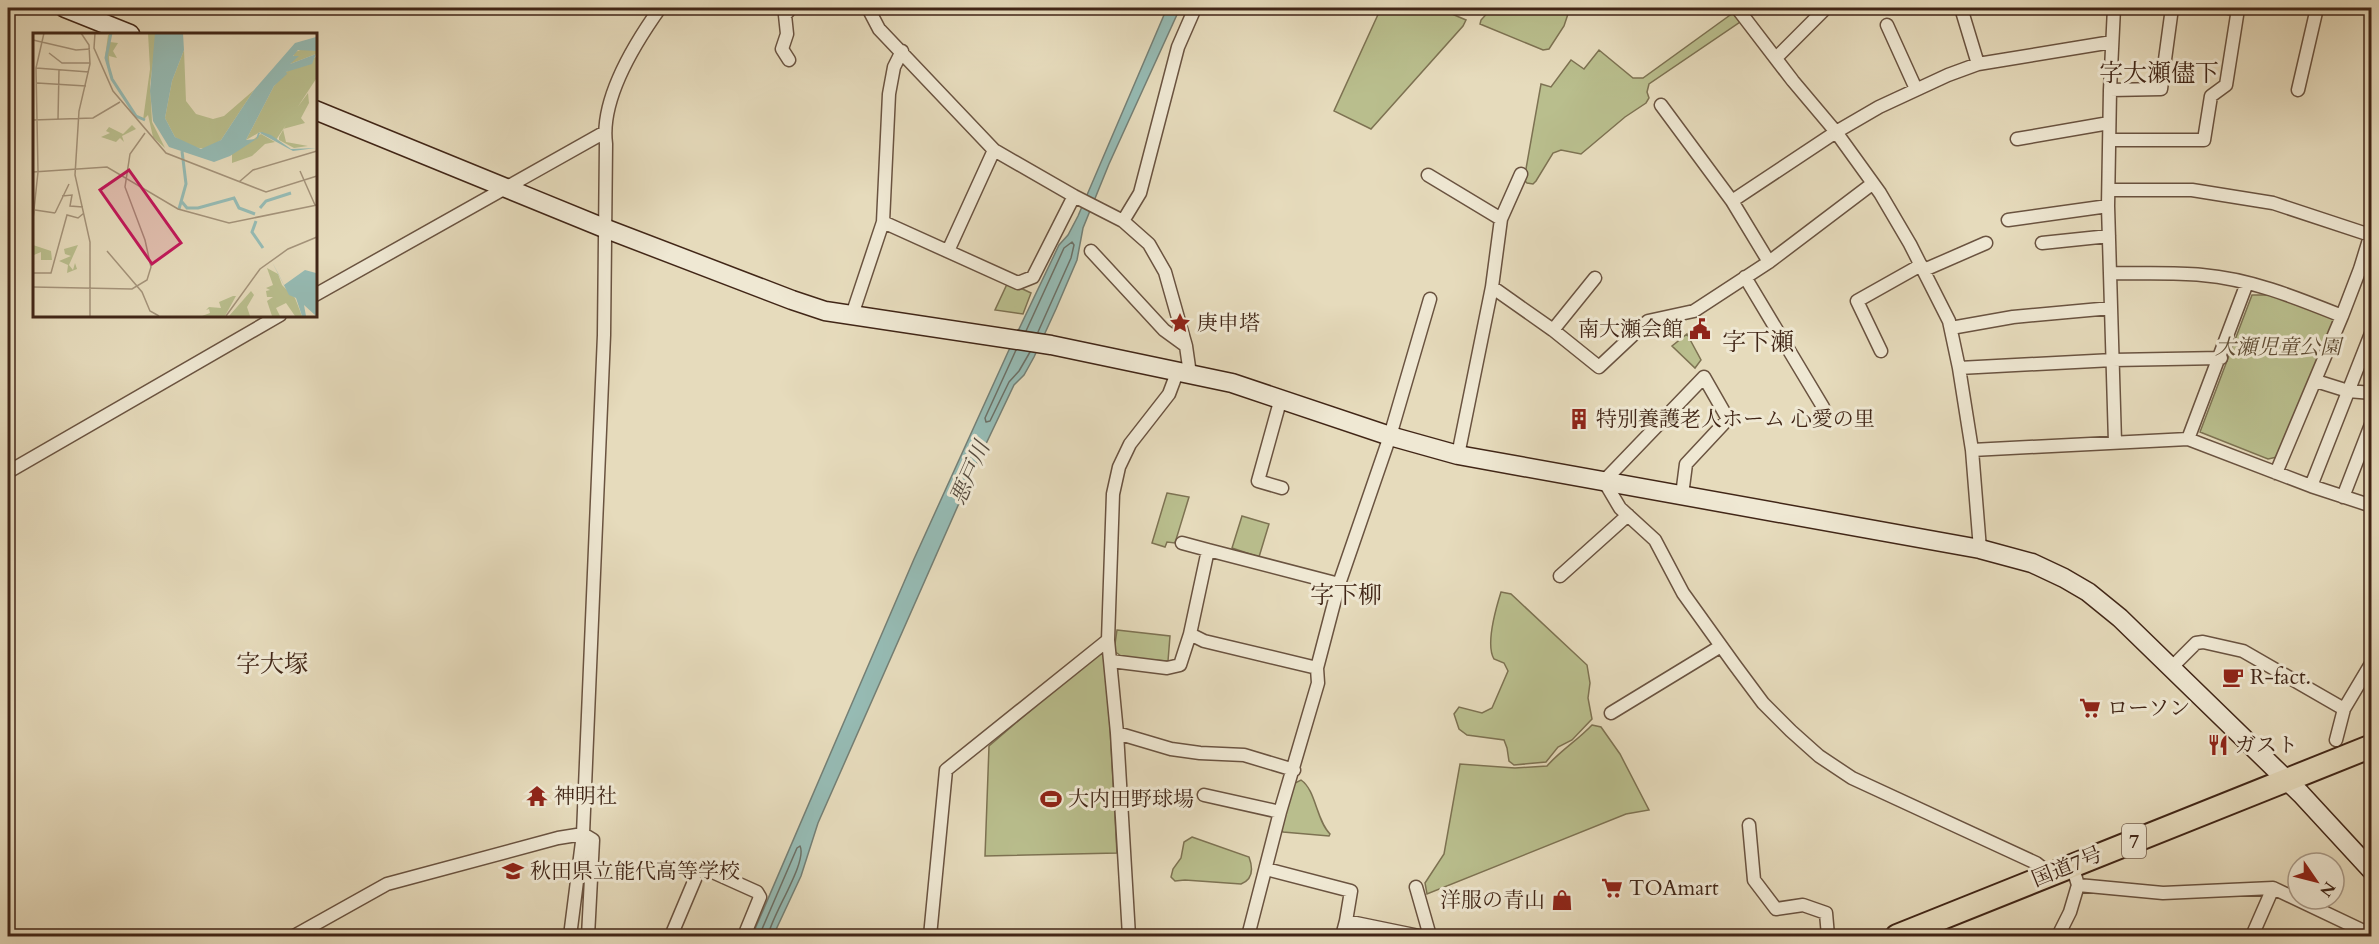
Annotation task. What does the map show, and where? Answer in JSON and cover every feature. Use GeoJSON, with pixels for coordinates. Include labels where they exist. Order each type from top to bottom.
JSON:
{"type":"FeatureCollection","features":[{"type":"Feature","properties":{"kind":"highway","name":"国道7号"},"geometry":{"type":"LineString","coordinates":[[1897,936],[2050,874],[2075,875],[2287,780],[2372,746]]}},
{"type":"Feature","properties":{"kind":"street"},"geometry":{"type":"LineString","coordinates":[[64,8],[127,33]]}},
{"type":"Feature","properties":{"kind":"street"},"geometry":{"type":"LineString","coordinates":[[570,936],[583,834],[604,334],[605,132],[620,78],[642,33],[660,8]]}},
{"type":"Feature","properties":{"kind":"street"},"geometry":{"type":"LineString","coordinates":[[789,60],[783,48],[787,34],[785,15],[791,8]]}},
{"type":"Feature","properties":{"kind":"street"},"geometry":{"type":"LineString","coordinates":[[868,8],[879,29],[994,150],[1123,221],[1149,244],[1165,272],[1186,346],[1184,372],[1130,444],[1119,467],[1113,495],[1108,640],[1117,733],[1129,936]]}},
{"type":"Feature","properties":{"kind":"street"},"geometry":{"type":"LineString","coordinates":[[1123,221],[1140,193],[1178,47],[1196,8]]}},
{"type":"Feature","properties":{"kind":"street"},"geometry":{"type":"LineString","coordinates":[[1737,8],[1836,132],[1872,184],[1922,268],[1949,321],[1972,450],[1980,549]]}},
{"type":"Feature","properties":{"kind":"street"},"geometry":{"type":"LineString","coordinates":[[1776,58],[1826,8]]}},
{"type":"Feature","properties":{"kind":"street"},"geometry":{"type":"LineString","coordinates":[[1961,8],[1978,64]]}},
{"type":"Feature","properties":{"kind":"street"},"geometry":{"type":"LineString","coordinates":[[2114,8],[2108,206],[2115,442]]}},
{"type":"Feature","properties":{"kind":"street"},"geometry":{"type":"LineString","coordinates":[[2110,90],[2161,89],[2172,8]]}},
{"type":"Feature","properties":{"kind":"street"},"geometry":{"type":"LineString","coordinates":[[2110,140],[2204,140],[2211,96],[2226,85],[2238,9],[2229,8]]}},
{"type":"Feature","properties":{"kind":"street"},"geometry":{"type":"LineString","coordinates":[[2298,90],[2317,8]]}},
{"type":"Feature","properties":{"kind":"street"},"geometry":{"type":"LineString","coordinates":[[1887,25],[1916,89]]}},
{"type":"Feature","properties":{"kind":"street"},"geometry":{"type":"LineString","coordinates":[[1732,201],[1836,132],[1916,89],[1978,64],[2112,42]]}},
{"type":"Feature","properties":{"kind":"street"},"geometry":{"type":"LineString","coordinates":[[852,315],[883,222],[889,94],[894,67],[902,51]]}},
{"type":"Feature","properties":{"kind":"street"},"geometry":{"type":"LineString","coordinates":[[1660,105],[1732,201],[1769,262]]}},
{"type":"Feature","properties":{"kind":"street"},"geometry":{"type":"LineString","coordinates":[[316,110],[604,228],[825,311],[1051,345],[1232,382],[1390,436],[1458,454],[1980,549],[2032,563],[2088,592],[2120,618],[2287,780],[2372,871]]}},
{"type":"Feature","properties":{"kind":"street"},"geometry":{"type":"LineString","coordinates":[[2017,139],[2109,123]]}},
{"type":"Feature","properties":{"kind":"street"},"geometry":{"type":"LineString","coordinates":[[316,294],[605,132]]}},
{"type":"Feature","properties":{"kind":"street"},"geometry":{"type":"LineString","coordinates":[[948,251],[994,150]]}},
{"type":"Feature","properties":{"kind":"street"},"geometry":{"type":"LineString","coordinates":[[1458,454],[1492,287],[1501,219],[1521,174]]}},
{"type":"Feature","properties":{"kind":"street"},"geometry":{"type":"LineString","coordinates":[[1428,175],[1501,219]]}},
{"type":"Feature","properties":{"kind":"street"},"geometry":{"type":"LineString","coordinates":[[1492,287],[1553,330],[1599,367],[1648,321],[1694,311],[1769,262],[1872,184]]}},
{"type":"Feature","properties":{"kind":"street"},"geometry":{"type":"LineString","coordinates":[[2110,190],[2192,190],[2273,203],[2371,233],[2366,272],[2343,316],[2276,473]]}},
{"type":"Feature","properties":{"kind":"street"},"geometry":{"type":"LineString","coordinates":[[883,222],[1018,283],[1033,278],[1074,196]]}},
{"type":"Feature","properties":{"kind":"street"},"geometry":{"type":"LineString","coordinates":[[2008,220],[2108,206]]}},
{"type":"Feature","properties":{"kind":"street"},"geometry":{"type":"LineString","coordinates":[[2042,243],[2109,236]]}},
{"type":"Feature","properties":{"kind":"street"},"geometry":{"type":"LineString","coordinates":[[1881,351],[1857,301],[1922,268],[1986,243]]}},
{"type":"Feature","properties":{"kind":"street"},"geometry":{"type":"LineString","coordinates":[[1091,251],[1164,330],[1186,346]]}},
{"type":"Feature","properties":{"kind":"street"},"geometry":{"type":"LineString","coordinates":[[2110,273],[2202,275],[2247,283],[2278,291],[2343,316]]}},
{"type":"Feature","properties":{"kind":"street"},"geometry":{"type":"LineString","coordinates":[[1745,277],[1823,407]]}},
{"type":"Feature","properties":{"kind":"street"},"geometry":{"type":"LineString","coordinates":[[1553,330],[1595,278]]}},
{"type":"Feature","properties":{"kind":"street"},"geometry":{"type":"LineString","coordinates":[[2188,439],[2221,358],[2247,283]]}},
{"type":"Feature","properties":{"kind":"street"},"geometry":{"type":"LineString","coordinates":[[1248,936],[1280,812],[1294,771],[1318,683],[1317,668],[1339,584],[1390,436],[1430,299]]}},
{"type":"Feature","properties":{"kind":"street"},"geometry":{"type":"LineString","coordinates":[[1950,328],[2013,317],[2111,308]]}},
{"type":"Feature","properties":{"kind":"street"},"geometry":{"type":"LineString","coordinates":[[8,472],[278,316]]}},
{"type":"Feature","properties":{"kind":"street"},"geometry":{"type":"LineString","coordinates":[[2311,486],[2372,331]]}},
{"type":"Feature","properties":{"kind":"street"},"geometry":{"type":"LineString","coordinates":[[1959,369],[2113,360],[2221,358]]}},
{"type":"Feature","properties":{"kind":"street"},"geometry":{"type":"LineString","coordinates":[[1604,481],[1704,377],[1728,419],[1686,464],[1682,495]]}},
{"type":"Feature","properties":{"kind":"street"},"geometry":{"type":"LineString","coordinates":[[2316,381],[2348,391],[2372,393]]}},
{"type":"Feature","properties":{"kind":"street"},"geometry":{"type":"LineString","coordinates":[[1281,398],[1258,481],[1282,488]]}},
{"type":"Feature","properties":{"kind":"street"},"geometry":{"type":"LineString","coordinates":[[2343,496],[2372,422]]}},
{"type":"Feature","properties":{"kind":"street"},"geometry":{"type":"LineString","coordinates":[[1972,450],[2188,439],[2311,486],[2372,506]]}},
{"type":"Feature","properties":{"kind":"street"},"geometry":{"type":"LineString","coordinates":[[1604,481],[1620,508],[1655,540],[1683,593],[1763,703],[1819,756],[1852,778],[2036,863],[2050,874]]}},
{"type":"Feature","properties":{"kind":"street"},"geometry":{"type":"LineString","coordinates":[[1560,576],[1628,515]]}},
{"type":"Feature","properties":{"kind":"street"},"geometry":{"type":"LineString","coordinates":[[1182,543],[1339,584]]}},
{"type":"Feature","properties":{"kind":"street"},"geometry":{"type":"LineString","coordinates":[[1111,661],[1167,668],[1179,665],[1190,634],[1208,550]]}},
{"type":"Feature","properties":{"kind":"street"},"geometry":{"type":"LineString","coordinates":[[1190,634],[1204,640],[1317,668]]}},
{"type":"Feature","properties":{"kind":"street"},"geometry":{"type":"LineString","coordinates":[[930,936],[946,771],[1108,640]]}},
{"type":"Feature","properties":{"kind":"street"},"geometry":{"type":"LineString","coordinates":[[2171,668],[2196,643],[2203,642],[2243,651],[2344,709]]}},
{"type":"Feature","properties":{"kind":"street"},"geometry":{"type":"LineString","coordinates":[[1611,713],[1721,646]]}},
{"type":"Feature","properties":{"kind":"street"},"geometry":{"type":"LineString","coordinates":[[2336,740],[2344,709],[2372,662]]}},
{"type":"Feature","properties":{"kind":"street"},"geometry":{"type":"LineString","coordinates":[[1117,733],[1171,749],[1244,756],[1294,771]]}},
{"type":"Feature","properties":{"kind":"street"},"geometry":{"type":"LineString","coordinates":[[1204,795],[1280,812]]}},
{"type":"Feature","properties":{"kind":"street"},"geometry":{"type":"LineString","coordinates":[[1749,825],[1754,880],[1776,909],[1803,905],[1826,913],[1828,936]]}},
{"type":"Feature","properties":{"kind":"street"},"geometry":{"type":"LineString","coordinates":[[294,936],[387,884],[515,849],[583,834],[593,840],[588,936]]}},
{"type":"Feature","properties":{"kind":"street"},"geometry":{"type":"LineString","coordinates":[[1266,869],[1351,891],[1342,936]]}},
{"type":"Feature","properties":{"kind":"street"},"geometry":{"type":"LineString","coordinates":[[671,936],[698,872],[708,870],[757,892],[760,897],[744,936]]}},
{"type":"Feature","properties":{"kind":"street"},"geometry":{"type":"LineString","coordinates":[[2058,936],[2070,912],[2075,875],[2163,893],[2273,888],[2372,935]]}},
{"type":"Feature","properties":{"kind":"street"},"geometry":{"type":"LineString","coordinates":[[1416,887],[1430,936]]}},
{"type":"Feature","properties":{"kind":"street"},"geometry":{"type":"LineString","coordinates":[[2252,936],[2273,888]]}},
{"type":"Feature","properties":{"kind":"street"},"geometry":{"type":"LineString","coordinates":[[1346,921],[1419,936]]}},
{"type":"Feature","properties":{"kind":"green space"},"geometry":{"type":"Polygon","coordinates":[[[1381,8],[1438,8],[1466,20],[1371,129],[1334,111],[1381,8]]]}},
{"type":"Feature","properties":{"kind":"green space"},"geometry":{"type":"Polygon","coordinates":[[[1492,8],[1570,8],[1564,26],[1549,49],[1543,50],[1480,24],[1492,8]]]}},
{"type":"Feature","properties":{"kind":"green space"},"geometry":{"type":"Polygon","coordinates":[[[1733,13],[1740,22],[1649,84],[1647,92],[1649,98],[1646,103],[1625,117],[1581,154],[1561,150],[1553,153],[1533,184],[1524,180],[1541,84],[1551,87],[1571,60],[1584,69],[1599,50],[1633,78],[1643,78],[1733,13]]]}},
{"type":"Feature","properties":{"kind":"green space"},"geometry":{"type":"Polygon","coordinates":[[[1008,282],[1031,293],[1023,314],[995,310],[1008,282]]]}},
{"type":"Feature","properties":{"kind":"green space","name":"大瀬児童公園"},"geometry":{"type":"Polygon","coordinates":[[[2252,295],[2272,295],[2336,318],[2277,457],[2268,459],[2200,432],[2252,295]]]}},
{"type":"Feature","properties":{"kind":"green space"},"geometry":{"type":"Polygon","coordinates":[[[1687,334],[1701,360],[1695,368],[1672,346],[1687,334]]]}},
{"type":"Feature","properties":{"kind":"green space"},"geometry":{"type":"Polygon","coordinates":[[[1167,493],[1189,497],[1175,543],[1167,542],[1165,547],[1152,543],[1167,493]]]}},
{"type":"Feature","properties":{"kind":"green space"},"geometry":{"type":"Polygon","coordinates":[[[1242,516],[1269,524],[1259,557],[1232,548],[1242,516]]]}},
{"type":"Feature","properties":{"kind":"green space"},"geometry":{"type":"Polygon","coordinates":[[[1501,592],[1511,594],[1587,665],[1590,683],[1588,698],[1592,719],[1572,740],[1558,747],[1546,762],[1514,765],[1509,761],[1504,740],[1467,735],[1459,729],[1454,714],[1459,707],[1482,713],[1492,708],[1508,671],[1504,663],[1494,659],[1491,644],[1492,626],[1501,592]]]}},
{"type":"Feature","properties":{"kind":"green space"},"geometry":{"type":"Polygon","coordinates":[[[1117,630],[1170,636],[1168,661],[1124,658],[1114,651],[1117,630]]]}},
{"type":"Feature","properties":{"kind":"green space","name":"大内田野球場"},"geometry":{"type":"Polygon","coordinates":[[[1103,648],[1107,673],[1117,853],[985,856],[989,746],[1103,648]]]}},
{"type":"Feature","properties":{"kind":"green space"},"geometry":{"type":"Polygon","coordinates":[[[1592,725],[1601,727],[1620,754],[1649,810],[1626,814],[1427,894],[1425,883],[1444,854],[1460,764],[1515,768],[1547,766],[1592,725]]]}},
{"type":"Feature","properties":{"kind":"green space"},"geometry":{"type":"Polygon","coordinates":[[[1301,780],[1310,791],[1329,836],[1283,832],[1281,829],[1293,784],[1301,780]]]}},
{"type":"Feature","properties":{"kind":"green space"},"geometry":{"type":"Polygon","coordinates":[[[1192,837],[1249,857],[1252,869],[1248,879],[1241,884],[1175,881],[1171,877],[1173,869],[1181,858],[1184,842],[1192,837]]]}},
{"type":"Feature","properties":{"kind":"water","name":"悪戸川"},"geometry":{"type":"Polygon","coordinates":[[[1167,8],[1180,8],[1109,164],[1083,228],[1077,260],[1056,309],[1034,357],[1024,375],[1014,385],[975,467],[818,823],[801,876],[773,936],[752,936],[914,559],[1059,245],[1068,235],[1078,216],[1167,8]]]}},
{"type":"Feature","properties":{"kind":"place","name":"庚申塔"},"geometry":{"type":"Point","coordinates":[1180,323]}},
{"type":"Feature","properties":{"kind":"place","name":"南大瀬会館"},"geometry":{"type":"Point","coordinates":[1700,329]}},
{"type":"Feature","properties":{"kind":"place","name":"特別養護老人ホーム 心愛の里"},"geometry":{"type":"Point","coordinates":[1579,419]}},
{"type":"Feature","properties":{"kind":"place","name":"R-fact."},"geometry":{"type":"Point","coordinates":[2233,677]}},
{"type":"Feature","properties":{"kind":"place","name":"ローソン"},"geometry":{"type":"Point","coordinates":[2090,708]}},
{"type":"Feature","properties":{"kind":"place","name":"ガスト"},"geometry":{"type":"Point","coordinates":[2218,745]}},
{"type":"Feature","properties":{"kind":"place","name":"神明社"},"geometry":{"type":"Point","coordinates":[537,796]}},
{"type":"Feature","properties":{"kind":"place","name":"大内田野球場"},"geometry":{"type":"Point","coordinates":[1051,799]}},
{"type":"Feature","properties":{"kind":"place","name":"秋田県立能代高等学校"},"geometry":{"type":"Point","coordinates":[513,871]}},
{"type":"Feature","properties":{"kind":"place","name":"TOAmart"},"geometry":{"type":"Point","coordinates":[1612,888]}},
{"type":"Feature","properties":{"kind":"place","name":"洋服の青山"},"geometry":{"type":"Point","coordinates":[1562,900]}},
{"type":"Feature","properties":{"kind":"district","name":"字大瀬儘下"},"geometry":{"type":"Point","coordinates":[2159,73]}},
{"type":"Feature","properties":{"kind":"district","name":"字下瀬"},"geometry":{"type":"Point","coordinates":[1758,342]}},
{"type":"Feature","properties":{"kind":"district","name":"字下柳"},"geometry":{"type":"Point","coordinates":[1346,595]}},
{"type":"Feature","properties":{"kind":"district","name":"字大塚"},"geometry":{"type":"Point","coordinates":[272,664]}}]}
